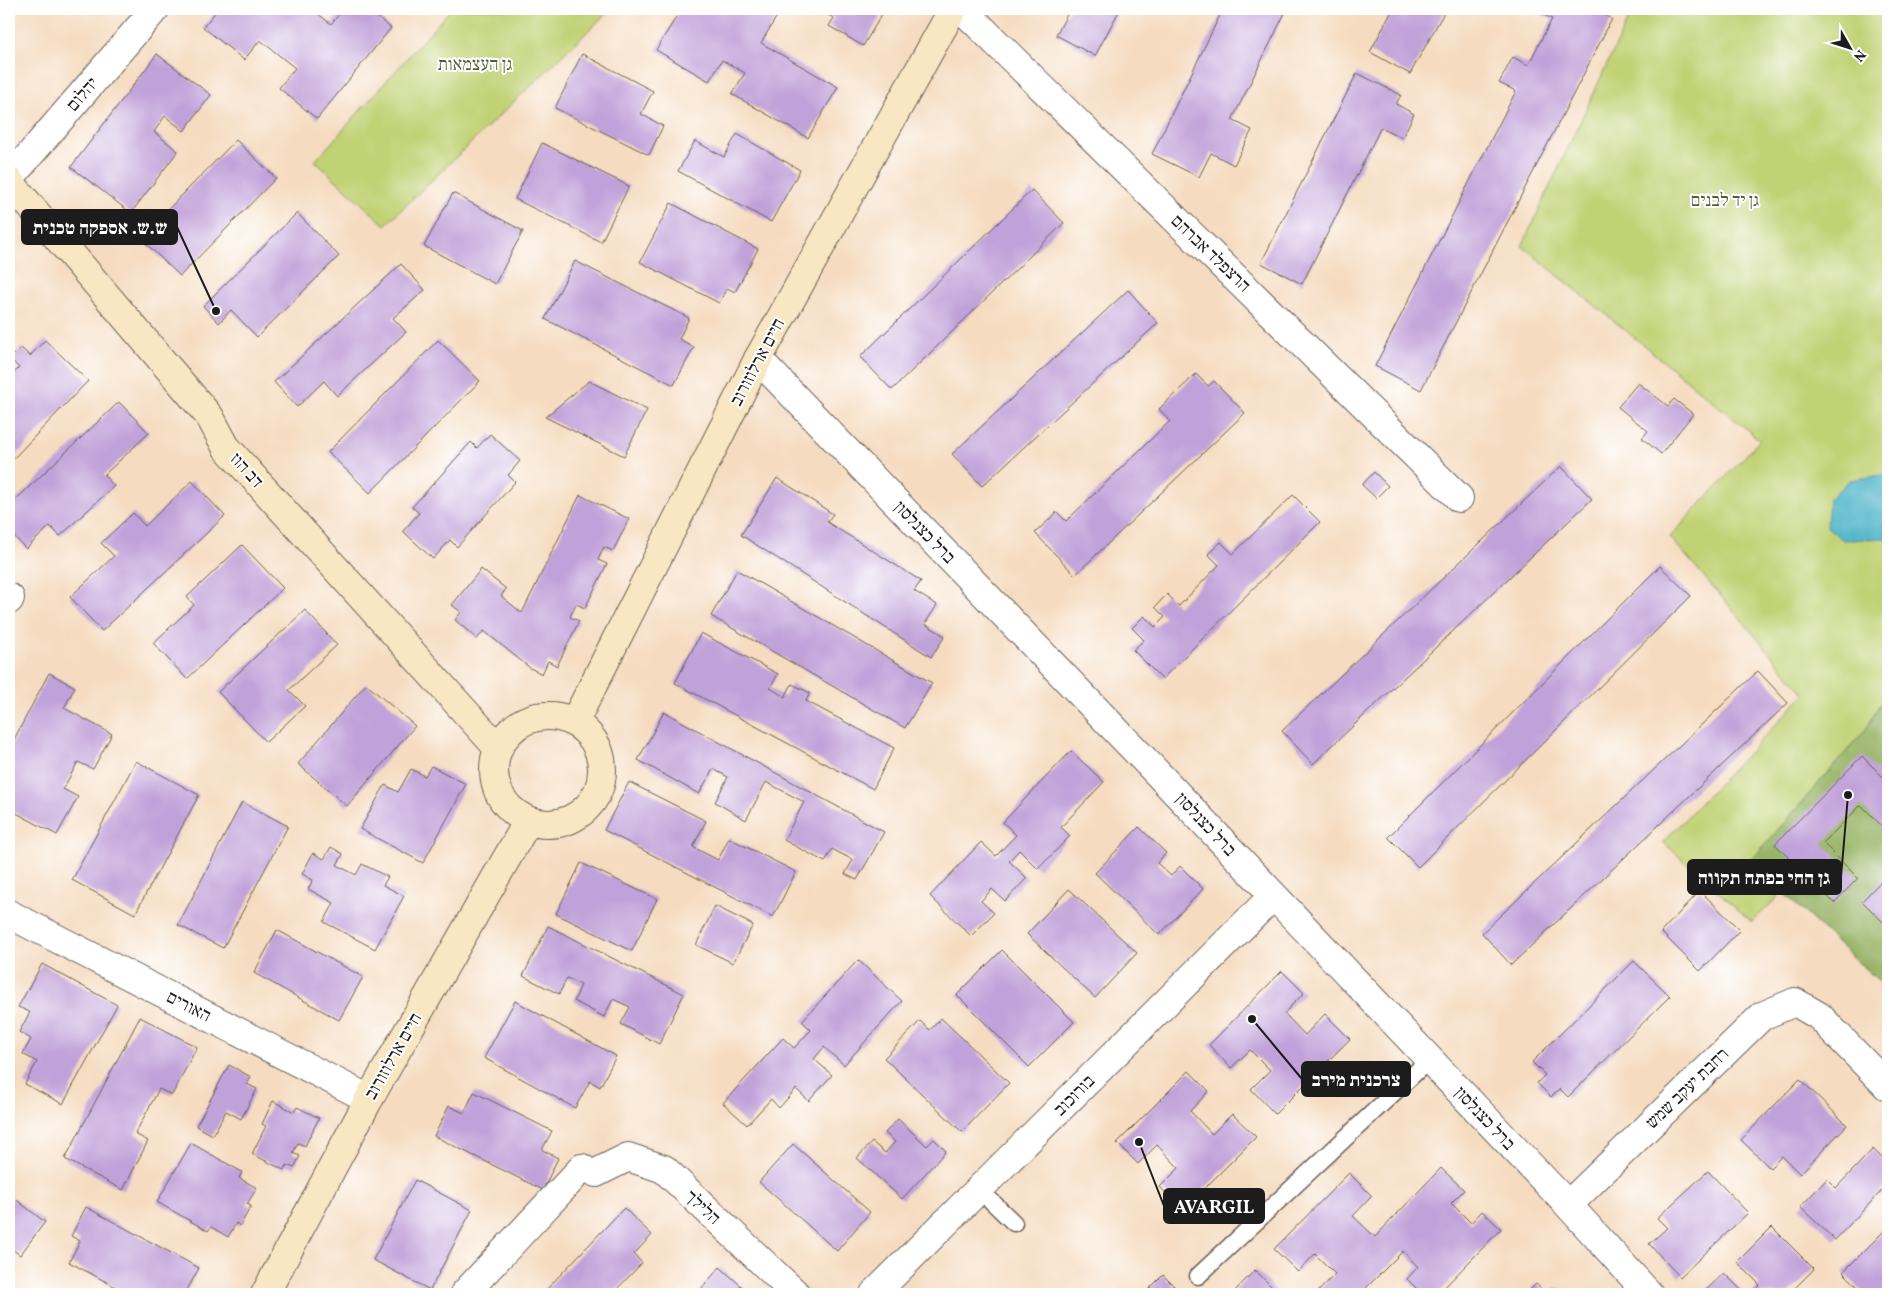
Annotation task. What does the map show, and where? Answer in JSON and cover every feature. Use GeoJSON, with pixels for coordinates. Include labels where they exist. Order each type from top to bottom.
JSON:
{"type":"FeatureCollection","features":[{"type":"Feature","properties":{"kind":"street","name":"יהלום"},"geometry":{"type":"LineString","coordinates":[[9,180],[155,9]]}},
{"type":"Feature","properties":{"kind":"street","name":"חיים ארלוזורוב"},"geometry":{"type":"LineString","coordinates":[[574,723],[758,359],[953,9]]}},
{"type":"Feature","properties":{"kind":"street","name":"הרצפלד אברהם"},"geometry":{"type":"LineString","coordinates":[[962,9],[1459,498]]}},
{"type":"Feature","properties":{"kind":"street","name":"דב הוז"},"geometry":{"type":"LineString","coordinates":[[9,180],[210,417],[226,447],[498,748]]}},
{"type":"Feature","properties":{"kind":"street","name":"ברל כצנלסון"},"geometry":{"type":"LineString","coordinates":[[758,359],[1430,1059],[1649,1294]]}},
{"type":"Feature","properties":{"kind":"street"},"geometry":{"type":"LineString","coordinates":[[537,717],[556,717],[574,723],[591,737],[600,754],[602,773],[598,791],[588,807],[565,822],[546,825],[528,822],[516,815],[503,802],[495,785],[494,766],[498,748],[505,737],[519,724],[537,717]]}},
{"type":"Feature","properties":{"kind":"street","name":"חיים ארלוזורוב"},"geometry":{"type":"LineString","coordinates":[[265,1294],[368,1099],[528,822]]}},
{"type":"Feature","properties":{"kind":"street","name":"בורוכוב"},"geometry":{"type":"LineString","coordinates":[[874,1294],[1273,896]]}},
{"type":"Feature","properties":{"kind":"street","name":"האורים"},"geometry":{"type":"LineString","coordinates":[[9,914],[368,1099]]}},
{"type":"Feature","properties":{"kind":"street","name":"רחבת יעקב שמש"},"geometry":{"type":"LineString","coordinates":[[1568,1206],[1762,1016],[1795,1002],[1819,1016],[1888,1087]]}},
{"type":"Feature","properties":{"kind":"street","name":"הלילך"},"geometry":{"type":"LineString","coordinates":[[464,1294],[589,1170],[628,1157],[664,1169],[796,1294]]}},
{"type":"Feature","properties":{"kind":"lane"},"geometry":{"type":"LineString","coordinates":[[1198,1276],[1430,1059]]}},
{"type":"Feature","properties":{"kind":"lane"},"geometry":{"type":"LineString","coordinates":[[979,1189],[1014,1223]]}},
{"type":"Feature","properties":{"kind":"green space","name":"גן העצמאות"},"geometry":{"type":"Polygon","coordinates":[[[451,9],[611,9],[385,225],[315,161],[451,9]]]}},
{"type":"Feature","properties":{"kind":"green space","name":"גן יד לבנים"},"geometry":{"type":"Polygon","coordinates":[[[1633,9],[1888,9],[1888,691],[1866,729],[1751,861],[1783,892],[1752,922],[1663,842],[1805,694],[1670,537],[1760,440],[1522,246],[1633,9]]]}},
{"type":"Feature","properties":{"kind":"green space"},"geometry":{"type":"Polygon","coordinates":[[[1888,691],[1888,990],[1750,862],[1866,729],[1888,691]]]}},
{"type":"Feature","properties":{"kind":"water"},"geometry":{"type":"Polygon","coordinates":[[[1888,474],[1888,538],[1843,540],[1827,527],[1829,499],[1850,480],[1888,474]]]}},
{"type":"Feature","properties":{"kind":"building"},"geometry":{"type":"Polygon","coordinates":[[[218,9],[312,9],[331,24],[343,9],[367,9],[391,28],[317,119],[279,88],[295,68],[260,40],[244,60],[203,27],[218,9]]]}},
{"type":"Feature","properties":{"kind":"building"},"geometry":{"type":"Polygon","coordinates":[[[681,9],[764,9],[777,16],[761,43],[838,87],[808,138],[732,94],[745,73],[722,60],[709,81],[656,50],[681,9]]]}},
{"type":"Feature","properties":{"kind":"building"},"geometry":{"type":"Polygon","coordinates":[[[817,9],[885,9],[863,46],[829,26],[834,18],[817,9]]]}},
{"type":"Feature","properties":{"kind":"building"},"geometry":{"type":"Polygon","coordinates":[[[1070,9],[1120,9],[1095,56],[1056,35],[1070,9]]]}},
{"type":"Feature","properties":{"kind":"building"},"geometry":{"type":"Polygon","coordinates":[[[1223,9],[1287,9],[1232,120],[1252,130],[1234,165],[1211,153],[1199,177],[1152,154],[1223,9]]]}},
{"type":"Feature","properties":{"kind":"building"},"geometry":{"type":"Polygon","coordinates":[[[1393,9],[1446,9],[1410,74],[1370,52],[1393,9]]]}},
{"type":"Feature","properties":{"kind":"building"},"geometry":{"type":"Polygon","coordinates":[[[1535,9],[1593,9],[1612,19],[1421,390],[1375,366],[1516,91],[1499,83],[1513,57],[1528,65],[1552,19],[1535,9]]]}},
{"type":"Feature","properties":{"kind":"building"},"geometry":{"type":"Polygon","coordinates":[[[157,54],[211,95],[184,131],[165,116],[154,132],[178,151],[131,213],[71,167],[157,54]]]}},
{"type":"Feature","properties":{"kind":"building"},"geometry":{"type":"Polygon","coordinates":[[[582,54],[653,91],[641,114],[663,126],[649,155],[555,108],[582,54]]]}},
{"type":"Feature","properties":{"kind":"building"},"geometry":{"type":"Polygon","coordinates":[[[1357,73],[1401,95],[1396,104],[1414,114],[1402,138],[1381,127],[1302,284],[1261,263],[1357,73]]]}},
{"type":"Feature","properties":{"kind":"building"},"geometry":{"type":"Polygon","coordinates":[[[737,134],[800,170],[771,222],[678,171],[695,141],[724,157],[737,134]]]}},
{"type":"Feature","properties":{"kind":"building"},"geometry":{"type":"Polygon","coordinates":[[[236,140],[276,178],[180,276],[140,238],[236,140]]]}},
{"type":"Feature","properties":{"kind":"building"},"geometry":{"type":"Polygon","coordinates":[[[542,143],[629,186],[601,242],[515,199],[542,143]]]}},
{"type":"Feature","properties":{"kind":"building"},"geometry":{"type":"Polygon","coordinates":[[[1032,190],[1064,223],[892,390],[860,357],[1032,190]]]}},
{"type":"Feature","properties":{"kind":"building"},"geometry":{"type":"Polygon","coordinates":[[[453,193],[523,231],[495,284],[424,246],[453,193]]]}},
{"type":"Feature","properties":{"kind":"building"},"geometry":{"type":"Polygon","coordinates":[[[671,203],[758,249],[735,292],[727,288],[719,303],[640,262],[671,203]]]}},
{"type":"Feature","properties":{"kind":"building"},"geometry":{"type":"Polygon","coordinates":[[[297,213],[339,256],[257,337],[231,310],[219,323],[203,306],[297,213]]]}},
{"type":"Feature","properties":{"kind":"building"},"geometry":{"type":"Polygon","coordinates":[[[575,261],[689,318],[679,339],[694,347],[674,385],[545,319],[575,261]]]}},
{"type":"Feature","properties":{"kind":"building"},"geometry":{"type":"Polygon","coordinates":[[[401,264],[425,290],[393,318],[406,332],[337,396],[324,381],[297,407],[274,382],[401,264]]]}},
{"type":"Feature","properties":{"kind":"building"},"geometry":{"type":"Polygon","coordinates":[[[1128,290],[1158,323],[982,486],[952,454],[1128,290]]]}},
{"type":"Feature","properties":{"kind":"building"},"geometry":{"type":"Polygon","coordinates":[[[45,340],[88,381],[10,462],[9,378],[19,368],[10,359],[21,348],[30,356],[45,340]]]}},
{"type":"Feature","properties":{"kind":"building"},"geometry":{"type":"Polygon","coordinates":[[[438,340],[480,381],[370,493],[328,452],[438,340]]]}},
{"type":"Feature","properties":{"kind":"building"},"geometry":{"type":"Polygon","coordinates":[[[1196,374],[1208,386],[1214,381],[1245,413],[1075,575],[1035,533],[1057,512],[1066,521],[1170,421],[1159,409],[1196,374]]]}},
{"type":"Feature","properties":{"kind":"building"},"geometry":{"type":"Polygon","coordinates":[[[589,381],[647,410],[624,456],[545,417],[589,381]]]}},
{"type":"Feature","properties":{"kind":"building"},"geometry":{"type":"Polygon","coordinates":[[[1638,383],[1668,406],[1674,399],[1693,414],[1661,454],[1642,438],[1648,431],[1618,407],[1638,383]]]}},
{"type":"Feature","properties":{"kind":"building"},"geometry":{"type":"Polygon","coordinates":[[[119,402],[149,433],[104,475],[114,486],[60,536],[50,526],[26,549],[9,531],[9,506],[119,402]]]}},
{"type":"Feature","properties":{"kind":"building"},"geometry":{"type":"Polygon","coordinates":[[[490,434],[520,461],[508,475],[515,482],[457,547],[450,540],[433,559],[403,531],[419,513],[412,507],[471,442],[477,448],[490,434]]]}},
{"type":"Feature","properties":{"kind":"building"},"geometry":{"type":"Polygon","coordinates":[[[1561,466],[1592,499],[1313,764],[1282,731],[1561,466]]]}},
{"type":"Feature","properties":{"kind":"building"},"geometry":{"type":"Polygon","coordinates":[[[1374,472],[1388,486],[1376,498],[1362,485],[1374,472]]]}},
{"type":"Feature","properties":{"kind":"building"},"geometry":{"type":"Polygon","coordinates":[[[777,478],[833,514],[827,522],[921,581],[914,591],[937,605],[925,624],[945,636],[931,657],[741,535],[777,478]]]}},
{"type":"Feature","properties":{"kind":"building"},"geometry":{"type":"Polygon","coordinates":[[[192,481],[225,516],[102,631],[70,597],[114,556],[101,543],[133,513],[145,526],[192,481]]]}},
{"type":"Feature","properties":{"kind":"building"},"geometry":{"type":"Polygon","coordinates":[[[580,495],[629,519],[613,551],[604,547],[598,560],[607,564],[585,608],[576,604],[570,617],[579,621],[557,666],[548,661],[542,674],[530,668],[484,631],[477,639],[455,620],[461,612],[452,605],[481,569],[506,589],[501,596],[522,613],[580,495]]]}},
{"type":"Feature","properties":{"kind":"building"},"geometry":{"type":"Polygon","coordinates":[[[1293,495],[1320,522],[1162,679],[1133,650],[1144,640],[1132,628],[1144,616],[1155,627],[1165,617],[1155,607],[1167,594],[1179,606],[1219,565],[1208,554],[1221,542],[1233,554],[1293,495]]]}},
{"type":"Feature","properties":{"kind":"building"},"geometry":{"type":"Polygon","coordinates":[[[242,545],[283,588],[187,679],[153,643],[194,605],[187,597],[242,545]]]}},
{"type":"Feature","properties":{"kind":"building"},"geometry":{"type":"Polygon","coordinates":[[[1660,566],[1691,596],[1418,867],[1388,837],[1660,566]]]}},
{"type":"Feature","properties":{"kind":"building"},"geometry":{"type":"Polygon","coordinates":[[[737,570],[932,683],[905,728],[711,616],[737,570]]]}},
{"type":"Feature","properties":{"kind":"building"},"geometry":{"type":"Polygon","coordinates":[[[305,610],[337,645],[289,690],[305,706],[266,742],[218,692],[305,610]]]}},
{"type":"Feature","properties":{"kind":"building"},"geometry":{"type":"Polygon","coordinates":[[[701,633],[778,674],[770,688],[785,697],[792,684],[810,693],[806,701],[894,748],[873,789],[675,683],[701,633]]]}},
{"type":"Feature","properties":{"kind":"building"},"geometry":{"type":"Polygon","coordinates":[[[1758,671],[1788,703],[1511,965],[1482,933],[1758,671]]]}},
{"type":"Feature","properties":{"kind":"building"},"geometry":{"type":"Polygon","coordinates":[[[49,673],[75,687],[64,708],[112,734],[93,769],[78,762],[63,789],[78,797],[57,835],[9,809],[9,749],[49,673]]]}},
{"type":"Feature","properties":{"kind":"building"},"geometry":{"type":"Polygon","coordinates":[[[366,684],[415,726],[347,806],[298,764],[366,684]]]}},
{"type":"Feature","properties":{"kind":"building"},"geometry":{"type":"Polygon","coordinates":[[[664,712],[884,832],[857,880],[845,874],[853,860],[832,849],[825,862],[784,840],[804,802],[766,782],[746,820],[715,802],[728,777],[713,769],[699,794],[638,760],[664,712]]]}},
{"type":"Feature","properties":{"kind":"building"},"geometry":{"type":"Polygon","coordinates":[[[1071,751],[1104,782],[1061,827],[1070,836],[1038,869],[1019,850],[1009,861],[1027,878],[1005,901],[992,889],[981,901],[994,913],[971,936],[930,896],[981,842],[996,856],[1016,835],[1003,822],[1071,751]]]}},
{"type":"Feature","properties":{"kind":"building"},"geometry":{"type":"Polygon","coordinates":[[[1862,756],[1888,782],[1888,832],[1861,805],[1823,843],[1858,878],[1834,903],[1775,844],[1862,756]]]}},
{"type":"Feature","properties":{"kind":"building"},"geometry":{"type":"Polygon","coordinates":[[[136,761],[199,795],[135,914],[72,880],[136,761]]]}},
{"type":"Feature","properties":{"kind":"building"},"geometry":{"type":"Polygon","coordinates":[[[431,766],[466,784],[423,863],[360,829],[385,785],[398,792],[411,769],[425,776],[431,766]]]}},
{"type":"Feature","properties":{"kind":"building"},"geometry":{"type":"Polygon","coordinates":[[[629,782],[706,821],[693,847],[718,860],[729,838],[796,872],[773,917],[604,830],[629,782]]]}},
{"type":"Feature","properties":{"kind":"building"},"geometry":{"type":"Polygon","coordinates":[[[242,802],[288,826],[223,948],[178,925],[242,802]]]}},
{"type":"Feature","properties":{"kind":"building"},"geometry":{"type":"Polygon","coordinates":[[[1139,827],[1166,853],[1157,863],[1171,876],[1180,866],[1203,889],[1159,935],[1095,873],[1139,827]]]}},
{"type":"Feature","properties":{"kind":"building"},"geometry":{"type":"Polygon","coordinates":[[[331,847],[343,854],[337,865],[356,875],[362,864],[388,877],[383,885],[404,896],[375,949],[324,922],[334,903],[308,889],[313,880],[302,874],[313,853],[324,859],[331,847]]]}},
{"type":"Feature","properties":{"kind":"building"},"geometry":{"type":"Polygon","coordinates":[[[581,863],[657,899],[632,951],[556,914],[581,863]]]}},
{"type":"Feature","properties":{"kind":"building"},"geometry":{"type":"Polygon","coordinates":[[[1888,874],[1888,918],[1884,923],[1862,901],[1888,874]]]}},
{"type":"Feature","properties":{"kind":"building"},"geometry":{"type":"Polygon","coordinates":[[[1069,889],[1137,953],[1095,998],[1027,934],[1069,889]]]}},
{"type":"Feature","properties":{"kind":"building"},"geometry":{"type":"Polygon","coordinates":[[[1700,891],[1740,930],[1700,971],[1661,932],[1700,891]]]}},
{"type":"Feature","properties":{"kind":"building"},"geometry":{"type":"Polygon","coordinates":[[[715,906],[753,925],[733,963],[696,945],[715,906]]]}},
{"type":"Feature","properties":{"kind":"building"},"geometry":{"type":"Polygon","coordinates":[[[548,926],[684,994],[659,1044],[621,1024],[630,1007],[613,999],[604,1017],[574,1001],[581,985],[567,978],[559,994],[523,976],[548,926]]]}},
{"type":"Feature","properties":{"kind":"building"},"geometry":{"type":"Polygon","coordinates":[[[277,930],[363,977],[339,1020],[254,973],[277,930]]]}},
{"type":"Feature","properties":{"kind":"building"},"geometry":{"type":"Polygon","coordinates":[[[1002,950],[1074,1022],[1029,1067],[957,995],[1002,950]]]}},
{"type":"Feature","properties":{"kind":"building"},"geometry":{"type":"Polygon","coordinates":[[[858,960],[902,1001],[844,1065],[824,1047],[814,1059],[832,1075],[809,1101],[796,1089],[779,1108],[771,1099],[747,1125],[723,1103],[783,1038],[794,1048],[811,1030],[802,1021],[858,960]]]}},
{"type":"Feature","properties":{"kind":"building"},"geometry":{"type":"Polygon","coordinates":[[[1634,961],[1670,996],[1568,1097],[1560,1089],[1551,1097],[1537,1083],[1545,1075],[1532,1062],[1634,961]]]}},
{"type":"Feature","properties":{"kind":"building"},"geometry":{"type":"Polygon","coordinates":[[[42,964],[117,1005],[63,1104],[25,1084],[37,1062],[23,1054],[31,1039],[19,1032],[30,1012],[18,1007],[42,964]]]}},
{"type":"Feature","properties":{"kind":"building"},"geometry":{"type":"Polygon","coordinates":[[[1282,971],[1304,993],[1284,1013],[1305,1035],[1325,1014],[1350,1039],[1275,1114],[1251,1089],[1270,1070],[1250,1050],[1231,1068],[1209,1045],[1282,971]]]}},
{"type":"Feature","properties":{"kind":"building"},"geometry":{"type":"Polygon","coordinates":[[[515,1001],[616,1056],[600,1087],[590,1081],[575,1108],[484,1058],[515,1001]]]}},
{"type":"Feature","properties":{"kind":"building"},"geometry":{"type":"Polygon","coordinates":[[[140,1017],[197,1047],[172,1095],[159,1089],[135,1134],[148,1141],[123,1190],[65,1159],[140,1017]]]}},
{"type":"Feature","properties":{"kind":"building"},"geometry":{"type":"Polygon","coordinates":[[[941,1018],[1009,1083],[962,1132],[884,1058],[920,1021],[930,1030],[941,1018]]]}},
{"type":"Feature","properties":{"kind":"building"},"geometry":{"type":"Polygon","coordinates":[[[229,1065],[251,1077],[247,1084],[257,1089],[241,1119],[226,1111],[213,1135],[196,1126],[229,1065]]]}},
{"type":"Feature","properties":{"kind":"building"},"geometry":{"type":"Polygon","coordinates":[[[1189,1071],[1209,1091],[1190,1111],[1212,1134],[1232,1114],[1256,1137],[1183,1210],[1160,1187],[1179,1168],[1157,1145],[1138,1164],[1117,1143],[1189,1071]]]}},
{"type":"Feature","properties":{"kind":"building"},"geometry":{"type":"Polygon","coordinates":[[[1800,1079],[1847,1125],[1800,1174],[1782,1156],[1770,1168],[1741,1140],[1800,1079]]]}},
{"type":"Feature","properties":{"kind":"building"},"geometry":{"type":"Polygon","coordinates":[[[474,1092],[552,1131],[542,1150],[558,1158],[543,1190],[434,1136],[449,1106],[464,1113],[474,1092]]]}},
{"type":"Feature","properties":{"kind":"building"},"geometry":{"type":"Polygon","coordinates":[[[273,1101],[294,1112],[297,1107],[319,1118],[305,1146],[298,1143],[293,1153],[300,1156],[294,1168],[287,1165],[284,1170],[252,1154],[266,1126],[262,1124],[273,1101]]]}},
{"type":"Feature","properties":{"kind":"building"},"geometry":{"type":"Polygon","coordinates":[[[898,1119],[927,1146],[934,1139],[946,1151],[902,1199],[857,1158],[872,1142],[885,1153],[895,1142],[885,1133],[898,1119]]]}},
{"type":"Feature","properties":{"kind":"building"},"geometry":{"type":"Polygon","coordinates":[[[191,1143],[242,1172],[239,1178],[257,1188],[247,1204],[251,1206],[240,1226],[236,1223],[228,1237],[211,1227],[208,1231],[157,1202],[191,1143]]]}},
{"type":"Feature","properties":{"kind":"building"},"geometry":{"type":"Polygon","coordinates":[[[793,1144],[870,1212],[837,1251],[759,1182],[793,1144]]]}},
{"type":"Feature","properties":{"kind":"building"},"geometry":{"type":"Polygon","coordinates":[[[1873,1149],[1888,1164],[1888,1184],[1835,1240],[1800,1207],[1827,1179],[1836,1188],[1873,1149]]]}},
{"type":"Feature","properties":{"kind":"building"},"geometry":{"type":"Polygon","coordinates":[[[1441,1168],[1464,1190],[1451,1203],[1471,1223],[1482,1211],[1501,1229],[1438,1294],[1422,1294],[1407,1279],[1418,1267],[1403,1251],[1360,1294],[1316,1294],[1335,1274],[1315,1254],[1298,1272],[1274,1249],[1349,1173],[1372,1196],[1353,1216],[1375,1237],[1441,1168]]]}},
{"type":"Feature","properties":{"kind":"building"},"geometry":{"type":"Polygon","coordinates":[[[1708,1171],[1748,1213],[1680,1277],[1649,1244],[1667,1228],[1657,1218],[1708,1171]]]}},
{"type":"Feature","properties":{"kind":"building"},"geometry":{"type":"Polygon","coordinates":[[[415,1180],[472,1210],[430,1290],[373,1260],[415,1180]]]}},
{"type":"Feature","properties":{"kind":"building"},"geometry":{"type":"Polygon","coordinates":[[[14,1198],[45,1222],[20,1255],[9,1247],[9,1206],[14,1198]]]}},
{"type":"Feature","properties":{"kind":"building"},"geometry":{"type":"Polygon","coordinates":[[[86,1207],[199,1268],[185,1294],[174,1292],[172,1294],[129,1294],[69,1262],[80,1241],[71,1236],[86,1207]]]}},
{"type":"Feature","properties":{"kind":"building"},"geometry":{"type":"Polygon","coordinates":[[[624,1208],[652,1235],[634,1254],[642,1263],[612,1294],[542,1294],[624,1208]]]}},
{"type":"Feature","properties":{"kind":"building"},"geometry":{"type":"Polygon","coordinates":[[[1772,1227],[1814,1269],[1789,1294],[1750,1294],[1760,1285],[1737,1262],[1772,1227]]]}},
{"type":"Feature","properties":{"kind":"building"},"geometry":{"type":"Polygon","coordinates":[[[1888,1227],[1888,1294],[1865,1294],[1843,1272],[1888,1227]]]}},
{"type":"Feature","properties":{"kind":"building"},"geometry":{"type":"Polygon","coordinates":[[[720,1267],[750,1294],[705,1294],[700,1290],[720,1267]]]}},
{"type":"Feature","properties":{"kind":"building"},"geometry":{"type":"Polygon","coordinates":[[[1255,1270],[1278,1293],[1232,1294],[1255,1270]]]}},
{"type":"Feature","properties":{"kind":"building"},"geometry":{"type":"Polygon","coordinates":[[[1724,1273],[1745,1294],[1702,1294],[1724,1273]]]}},
{"type":"Feature","properties":{"kind":"building"},"geometry":{"type":"Polygon","coordinates":[[[1163,1275],[1182,1294],[1144,1294],[1163,1275]]]}},
{"type":"Feature","properties":{"kind":"building"},"geometry":{"type":"Polygon","coordinates":[[[1536,1284],[1547,1294],[1526,1294],[1536,1284]]]}},
{"type":"Feature","properties":{"kind":"building"},"geometry":{"type":"Polygon","coordinates":[[[1557,1287],[1564,1294],[1550,1294],[1557,1287]]]}},
{"type":"Feature","properties":{"kind":"place","name":"ש.ש. אספקה טכנית"},"geometry":{"type":"Point","coordinates":[216,311]}},
{"type":"Feature","properties":{"kind":"place","name":"גן החי בפתח תקווה"},"geometry":{"type":"Point","coordinates":[1848,795]}},
{"type":"Feature","properties":{"kind":"place","name":"צרכנית מירב"},"geometry":{"type":"Point","coordinates":[1252,1019]}},
{"type":"Feature","properties":{"kind":"place","name":"AVARGIL"},"geometry":{"type":"Point","coordinates":[1139,1142]}}]}
